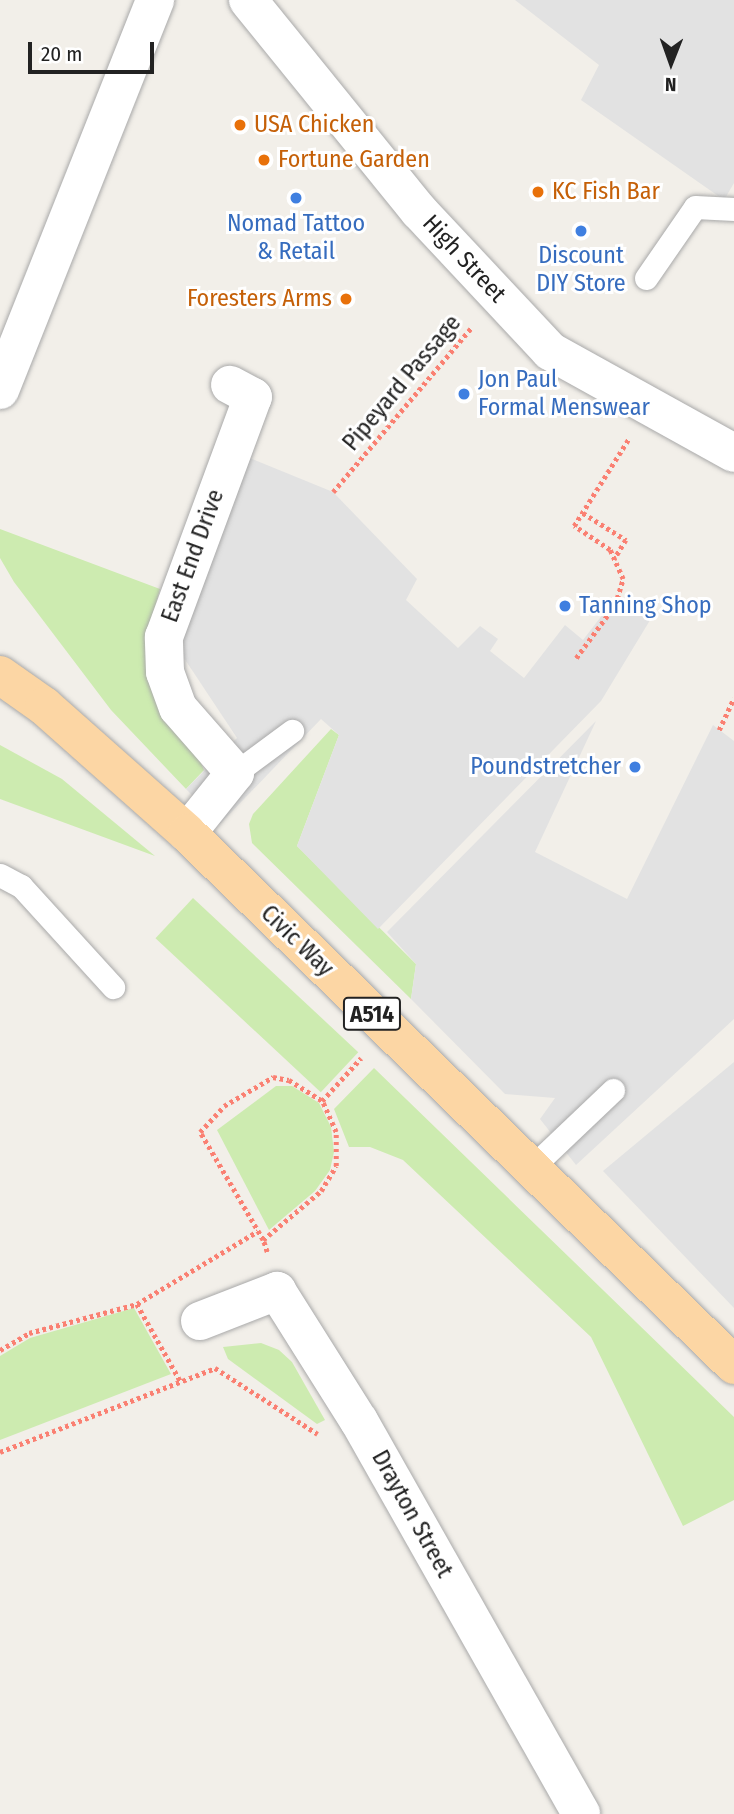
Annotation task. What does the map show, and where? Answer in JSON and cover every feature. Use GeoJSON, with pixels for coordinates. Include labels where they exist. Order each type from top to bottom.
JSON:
{"type":"FeatureCollection","features":[{"type":"Feature","properties":{"kind":"main road","name":"Civic Way"},"geometry":{"type":"LineString","coordinates":[[0,675],[44,706],[187,833],[529,1170],[730,1354]]}},
{"type":"Feature","properties":{"kind":"street"},"geometry":{"type":"LineString","coordinates":[[0,390],[155,0]]}},
{"type":"Feature","properties":{"kind":"street","name":"High Street"},"geometry":{"type":"LineString","coordinates":[[248,0],[419,211],[550,351],[734,453]]}},
{"type":"Feature","properties":{"kind":"street","name":"East End Drive"},"geometry":{"type":"LineString","coordinates":[[230,385],[253,397],[164,637],[165,671],[178,708],[235,773]]}},
{"type":"Feature","properties":{"kind":"street"},"geometry":{"type":"LineString","coordinates":[[187,833],[235,773]]}},
{"type":"Feature","properties":{"kind":"street"},"geometry":{"type":"LineString","coordinates":[[200,1321],[277,1290]]}},
{"type":"Feature","properties":{"kind":"street","name":"Drayton Street"},"geometry":{"type":"LineString","coordinates":[[277,1290],[376,1451],[581,1814]]}},
{"type":"Feature","properties":{"kind":"lane"},"geometry":{"type":"LineString","coordinates":[[646,278],[695,206],[734,209]]}},
{"type":"Feature","properties":{"kind":"lane"},"geometry":{"type":"LineString","coordinates":[[235,773],[292,731]]}},
{"type":"Feature","properties":{"kind":"lane"},"geometry":{"type":"LineString","coordinates":[[0,875],[21,886],[113,986]]}},
{"type":"Feature","properties":{"kind":"lane"},"geometry":{"type":"LineString","coordinates":[[529,1170],[612,1090]]}},
{"type":"Feature","properties":{"kind":"path","name":"Pipeyard Passage"},"geometry":{"type":"LineString","coordinates":[[333,492],[498,296]]}},
{"type":"Feature","properties":{"kind":"path"},"geometry":{"type":"LineString","coordinates":[[576,658],[615,605],[623,579],[610,550],[574,526],[647,405]]}},
{"type":"Feature","properties":{"kind":"path"},"geometry":{"type":"LineString","coordinates":[[583,513],[626,540],[614,560]]}},
{"type":"Feature","properties":{"kind":"path"},"geometry":{"type":"LineString","coordinates":[[719,730],[734,698]]}},
{"type":"Feature","properties":{"kind":"path"},"geometry":{"type":"LineString","coordinates":[[322,1101],[388,1029]]}},
{"type":"Feature","properties":{"kind":"path"},"geometry":{"type":"LineString","coordinates":[[264,1240],[321,1191],[336,1166],[336,1132],[322,1101],[289,1080],[273,1077],[223,1106],[200,1132],[264,1240],[277,1290]]}},
{"type":"Feature","properties":{"kind":"path"},"geometry":{"type":"LineString","coordinates":[[0,1350],[29,1333],[137,1304],[258,1231]]}},
{"type":"Feature","properties":{"kind":"path"},"geometry":{"type":"LineString","coordinates":[[137,1304],[181,1382]]}},
{"type":"Feature","properties":{"kind":"path"},"geometry":{"type":"LineString","coordinates":[[0,1452],[215,1368],[307,1430],[376,1451]]}},
{"type":"Feature","properties":{"kind":"green space"},"geometry":{"type":"Polygon","coordinates":[[[0,529],[160,589],[146,640],[204,770],[186,789],[111,710],[14,582],[0,558],[0,529]]]}},
{"type":"Feature","properties":{"kind":"green space"},"geometry":{"type":"Polygon","coordinates":[[[331,729],[339,735],[297,846],[416,964],[411,999],[252,843],[249,824],[253,814],[331,729]]]}},
{"type":"Feature","properties":{"kind":"green space"},"geometry":{"type":"Polygon","coordinates":[[[0,745],[62,779],[155,856],[0,799],[0,745]]]}},
{"type":"Feature","properties":{"kind":"green space"},"geometry":{"type":"Polygon","coordinates":[[[193,898],[358,1052],[321,1092],[155,938],[193,898]]]}},
{"type":"Feature","properties":{"kind":"green space"},"geometry":{"type":"Polygon","coordinates":[[[374,1068],[734,1417],[734,1500],[683,1526],[591,1337],[403,1160],[370,1147],[349,1147],[334,1109],[374,1068]]]}},
{"type":"Feature","properties":{"kind":"green space"},"geometry":{"type":"Polygon","coordinates":[[[276,1086],[292,1086],[319,1103],[331,1127],[334,1152],[330,1170],[315,1191],[269,1230],[217,1130],[276,1086]]]}},
{"type":"Feature","properties":{"kind":"green space"},"geometry":{"type":"Polygon","coordinates":[[[134,1308],[171,1374],[0,1440],[0,1356],[30,1338],[134,1308]]]}},
{"type":"Feature","properties":{"kind":"green space"},"geometry":{"type":"Polygon","coordinates":[[[261,1343],[279,1350],[292,1362],[325,1420],[317,1424],[228,1359],[223,1347],[261,1343]]]}},
{"type":"Feature","properties":{"kind":"shaded area"},"geometry":{"type":"Polygon","coordinates":[[[515,0],[734,0],[734,183],[724,200],[581,100],[599,65],[515,0]]]}},
{"type":"Feature","properties":{"kind":"shaded area"},"geometry":{"type":"Polygon","coordinates":[[[250,458],[333,492],[417,579],[406,600],[458,648],[480,626],[498,639],[490,651],[524,678],[565,625],[583,640],[613,601],[624,599],[655,612],[601,701],[378,929],[297,846],[339,735],[321,719],[220,824],[186,789],[237,738],[184,658],[183,629],[250,458]]]}},
{"type":"Feature","properties":{"kind":"shaded area"},"geometry":{"type":"Polygon","coordinates":[[[596,721],[535,852],[627,899],[713,725],[734,741],[734,1019],[576,1165],[540,1119],[555,1098],[505,1094],[411,999],[416,964],[387,932],[596,721]]]}},
{"type":"Feature","properties":{"kind":"shaded area"},"geometry":{"type":"Polygon","coordinates":[[[734,1062],[734,1308],[603,1171],[734,1062]]]}},
{"type":"Feature","properties":{"kind":"place","name":"USA Chicken"},"geometry":{"type":"Point","coordinates":[240,125]}},
{"type":"Feature","properties":{"kind":"place","name":"Fortune Garden"},"geometry":{"type":"Point","coordinates":[264,160]}},
{"type":"Feature","properties":{"kind":"place","name":"KC Fish Bar"},"geometry":{"type":"Point","coordinates":[538,192]}},
{"type":"Feature","properties":{"kind":"place","name":"Nomad Tattoo & Retail"},"geometry":{"type":"Point","coordinates":[296,198]}},
{"type":"Feature","properties":{"kind":"place","name":"Discount DIY Store"},"geometry":{"type":"Point","coordinates":[581,231]}},
{"type":"Feature","properties":{"kind":"place","name":"Foresters Arms"},"geometry":{"type":"Point","coordinates":[346,299]}},
{"type":"Feature","properties":{"kind":"place","name":"Jon Paul Formal Menswear"},"geometry":{"type":"Point","coordinates":[464,394]}},
{"type":"Feature","properties":{"kind":"place","name":"Tanning Shop"},"geometry":{"type":"Point","coordinates":[565,606]}},
{"type":"Feature","properties":{"kind":"place","name":"Poundstretcher"},"geometry":{"type":"Point","coordinates":[635,767]}}]}
